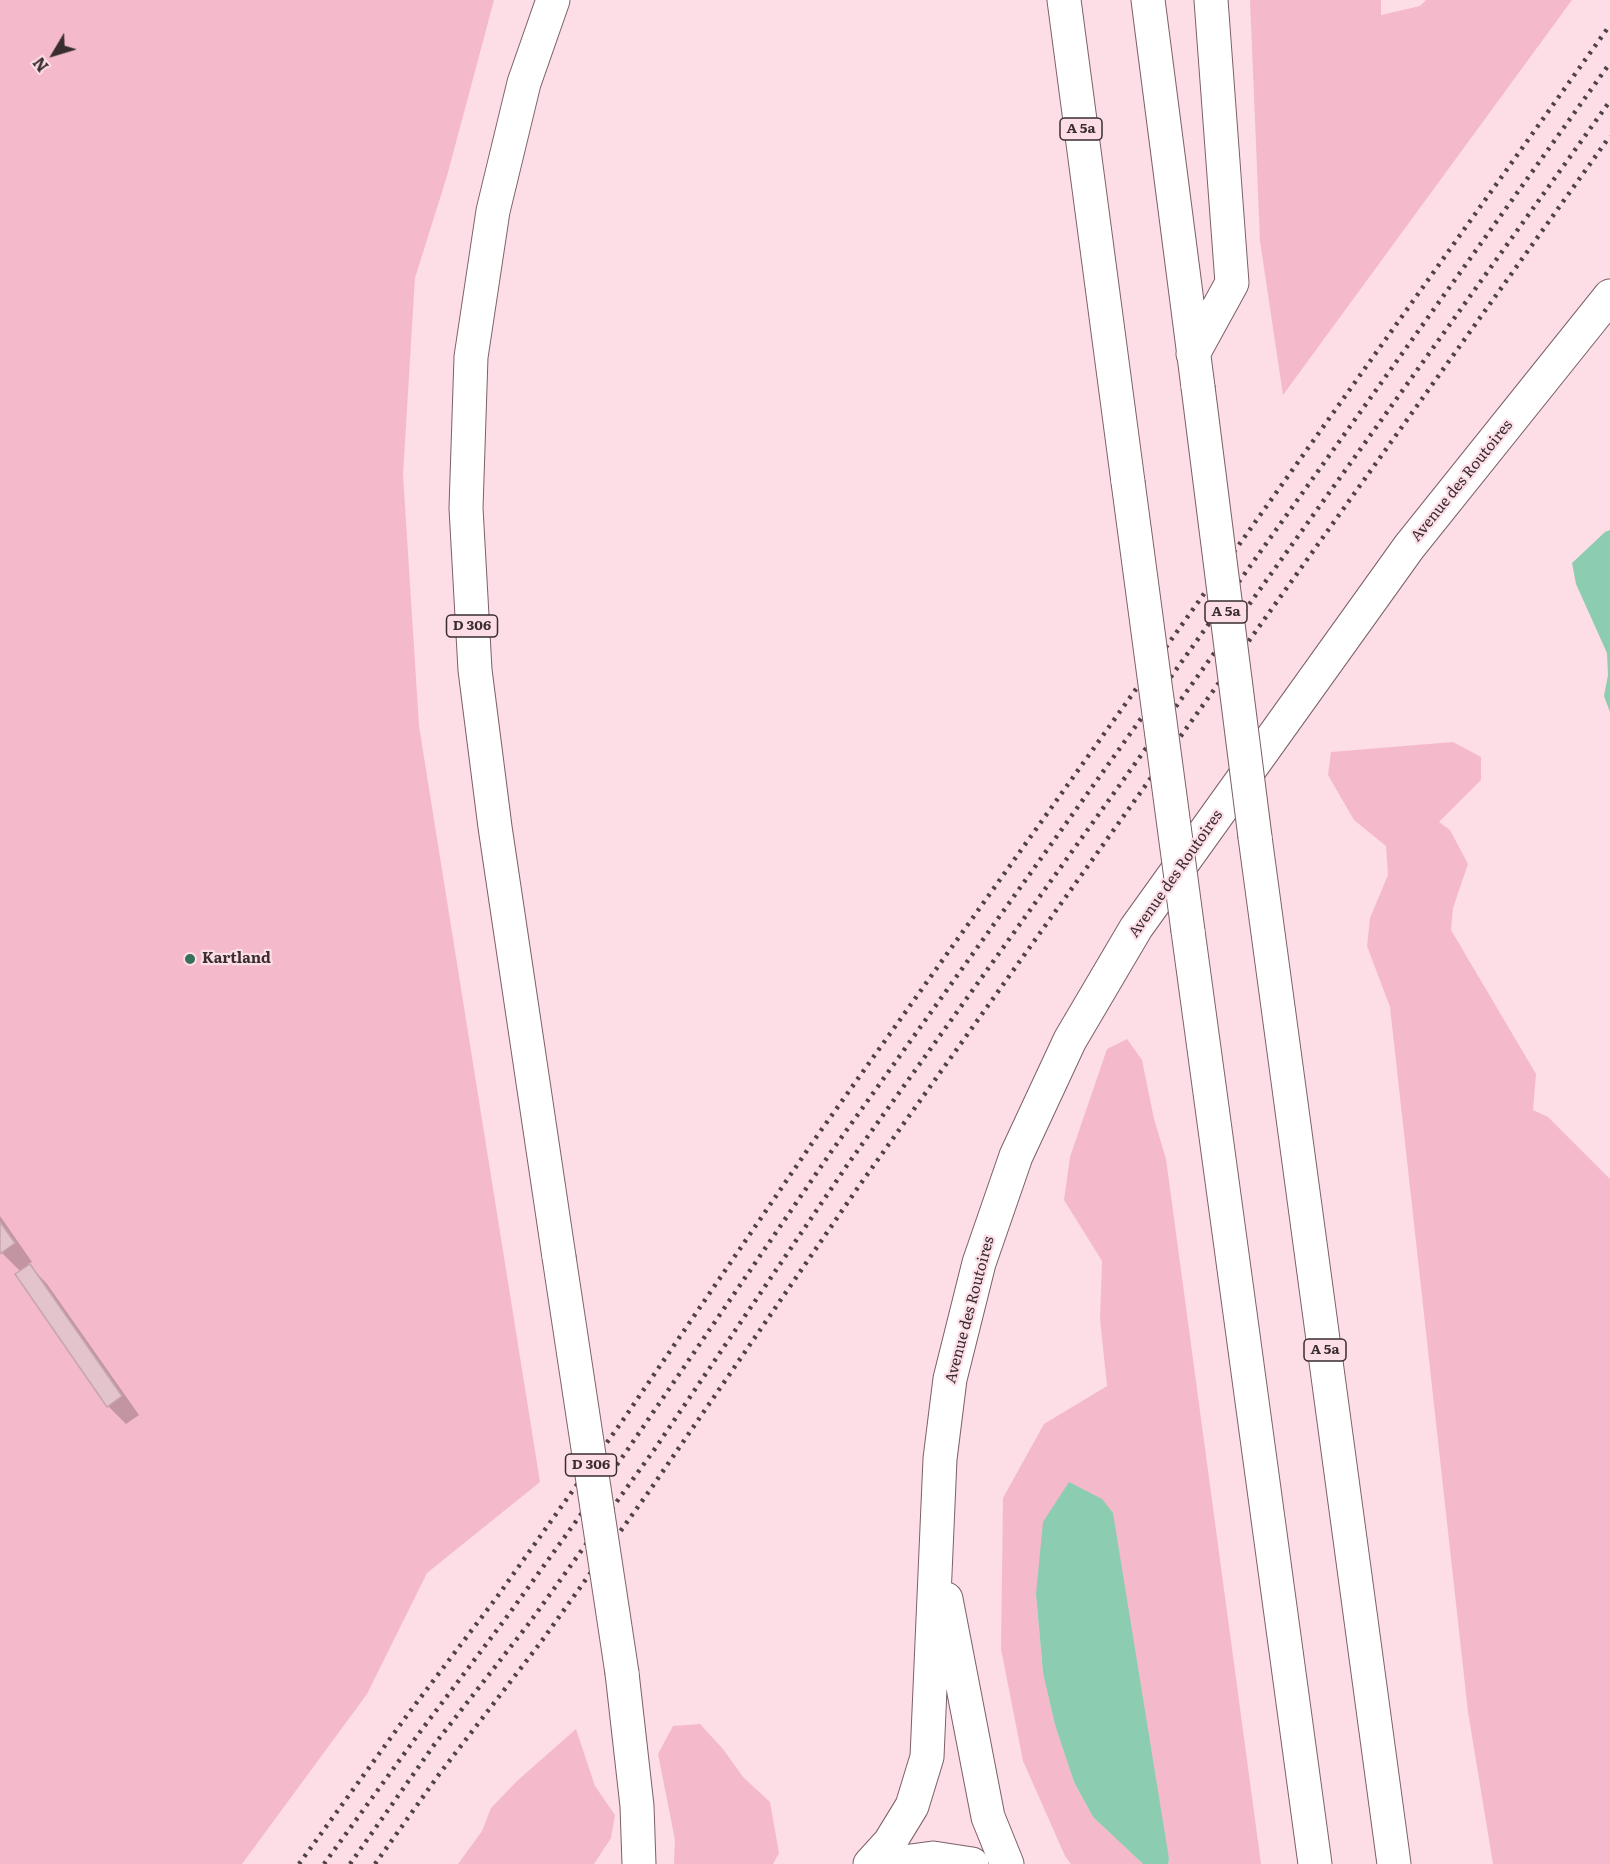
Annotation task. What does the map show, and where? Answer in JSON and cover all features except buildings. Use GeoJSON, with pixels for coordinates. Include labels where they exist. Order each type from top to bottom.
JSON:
{"type":"FeatureCollection","features":[{"type":"Feature","properties":{"kind":"main road","name":"D 306"},"geometry":{"type":"LineString","coordinates":[[553,0],[524,83],[493,211],[471,357],[466,508],[475,670],[495,827],[622,1672],[637,1806],[639,1864]]}},
{"type":"Feature","properties":{"kind":"main road","name":"A 5a"},"geometry":{"type":"LineString","coordinates":[[1064,0],[1315,1864]]}},
{"type":"Feature","properties":{"kind":"main road","name":"A 5a"},"geometry":{"type":"LineString","coordinates":[[1148,0],[1255,837],[1394,1864]]}},
{"type":"Feature","properties":{"kind":"main road"},"geometry":{"type":"LineString","coordinates":[[1193,354],[1232,283],[1211,0]]}},
{"type":"Feature","properties":{"kind":"main road","name":"Avenue des Routoires"},"geometry":{"type":"LineString","coordinates":[[870,1864],[890,1842],[912,1806],[927,1756],[940,1459],[950,1379],[979,1263],[1016,1156],[1070,1040],[1136,928],[1409,547],[1610,296]]}},
{"type":"Feature","properties":{"kind":"main road","name":"Avenue des Routoires"},"geometry":{"type":"LineString","coordinates":[[936,1544],[988,1817],[1007,1864]]}},
{"type":"Feature","properties":{"kind":"main road"},"geometry":{"type":"LineString","coordinates":[[888,1864],[933,1858],[972,1864]]}},
{"type":"Feature","properties":{"kind":"shaded area","name":"Kartland"},"geometry":{"type":"Polygon","coordinates":[[[0,0],[494,0],[447,176],[415,278],[403,474],[419,726],[540,1482],[427,1573],[367,1694],[242,1864],[0,1864],[0,0]]]}},
{"type":"Feature","properties":{"kind":"shaded area"},"geometry":{"type":"Polygon","coordinates":[[[1250,0],[1381,0],[1381,15],[1420,6],[1426,0],[1572,0],[1283,395],[1260,241],[1250,0]]]}},
{"type":"Feature","properties":{"kind":"shaded area"},"geometry":{"type":"Polygon","coordinates":[[[1610,530],[1610,712],[1604,696],[1608,675],[1607,653],[1576,584],[1572,563],[1610,530]]]}},
{"type":"Feature","properties":{"kind":"shaded area"},"geometry":{"type":"Polygon","coordinates":[[[1453,742],[1481,757],[1481,780],[1439,822],[1450,830],[1468,864],[1453,908],[1451,930],[1536,1074],[1533,1110],[1548,1117],[1610,1179],[1610,1864],[1493,1864],[1468,1712],[1390,1007],[1367,946],[1370,918],[1388,875],[1386,846],[1354,820],[1328,775],[1331,752],[1453,742]]]}},
{"type":"Feature","properties":{"kind":"shaded area"},"geometry":{"type":"Polygon","coordinates":[[[1127,1039],[1142,1060],[1154,1119],[1166,1159],[1261,1864],[1168,1864],[1169,1859],[1036,1594],[1043,1673],[1055,1725],[1074,1782],[1093,1817],[1143,1864],[1071,1864],[1065,1856],[1023,1761],[1001,1649],[1003,1498],[1044,1424],[1107,1386],[1100,1319],[1102,1261],[1064,1200],[1070,1157],[1107,1049],[1127,1039]]]}},
{"type":"Feature","properties":{"kind":"shaded area"},"geometry":{"type":"Polygon","coordinates":[[[1069,1482],[1102,1499],[1113,1513],[1168,1864],[1143,1864],[1093,1817],[1074,1782],[1055,1725],[1043,1673],[1036,1594],[1043,1522],[1069,1482]]]}},
{"type":"Feature","properties":{"kind":"shaded area"},"geometry":{"type":"Polygon","coordinates":[[[700,1724],[723,1749],[743,1777],[770,1802],[779,1853],[773,1864],[674,1864],[675,1840],[658,1754],[673,1726],[700,1724]]]}},
{"type":"Feature","properties":{"kind":"shaded area"},"geometry":{"type":"Polygon","coordinates":[[[576,1729],[595,1786],[615,1815],[611,1838],[594,1864],[458,1864],[482,1831],[491,1808],[517,1781],[576,1729]]]}},
{"type":"Feature","properties":{"kind":"railway"},"geometry":{"type":"LineString","coordinates":[[299,1864],[497,1597],[623,1420],[817,1136],[1610,25]]}},
{"type":"Feature","properties":{"kind":"railway"},"geometry":{"type":"LineString","coordinates":[[324,1864],[626,1452],[831,1152],[1610,63]]}},
{"type":"Feature","properties":{"kind":"railway"},"geometry":{"type":"LineString","coordinates":[[350,1864],[434,1745],[530,1622],[654,1450],[848,1164],[1610,101]]}},
{"type":"Feature","properties":{"kind":"railway"},"geometry":{"type":"LineString","coordinates":[[375,1864],[440,1773],[541,1642],[650,1490],[859,1186],[1610,136]]}},
{"type":"Feature","properties":{"kind":"place","name":"Kartland"},"geometry":{"type":"Point","coordinates":[190,959]}}]}
